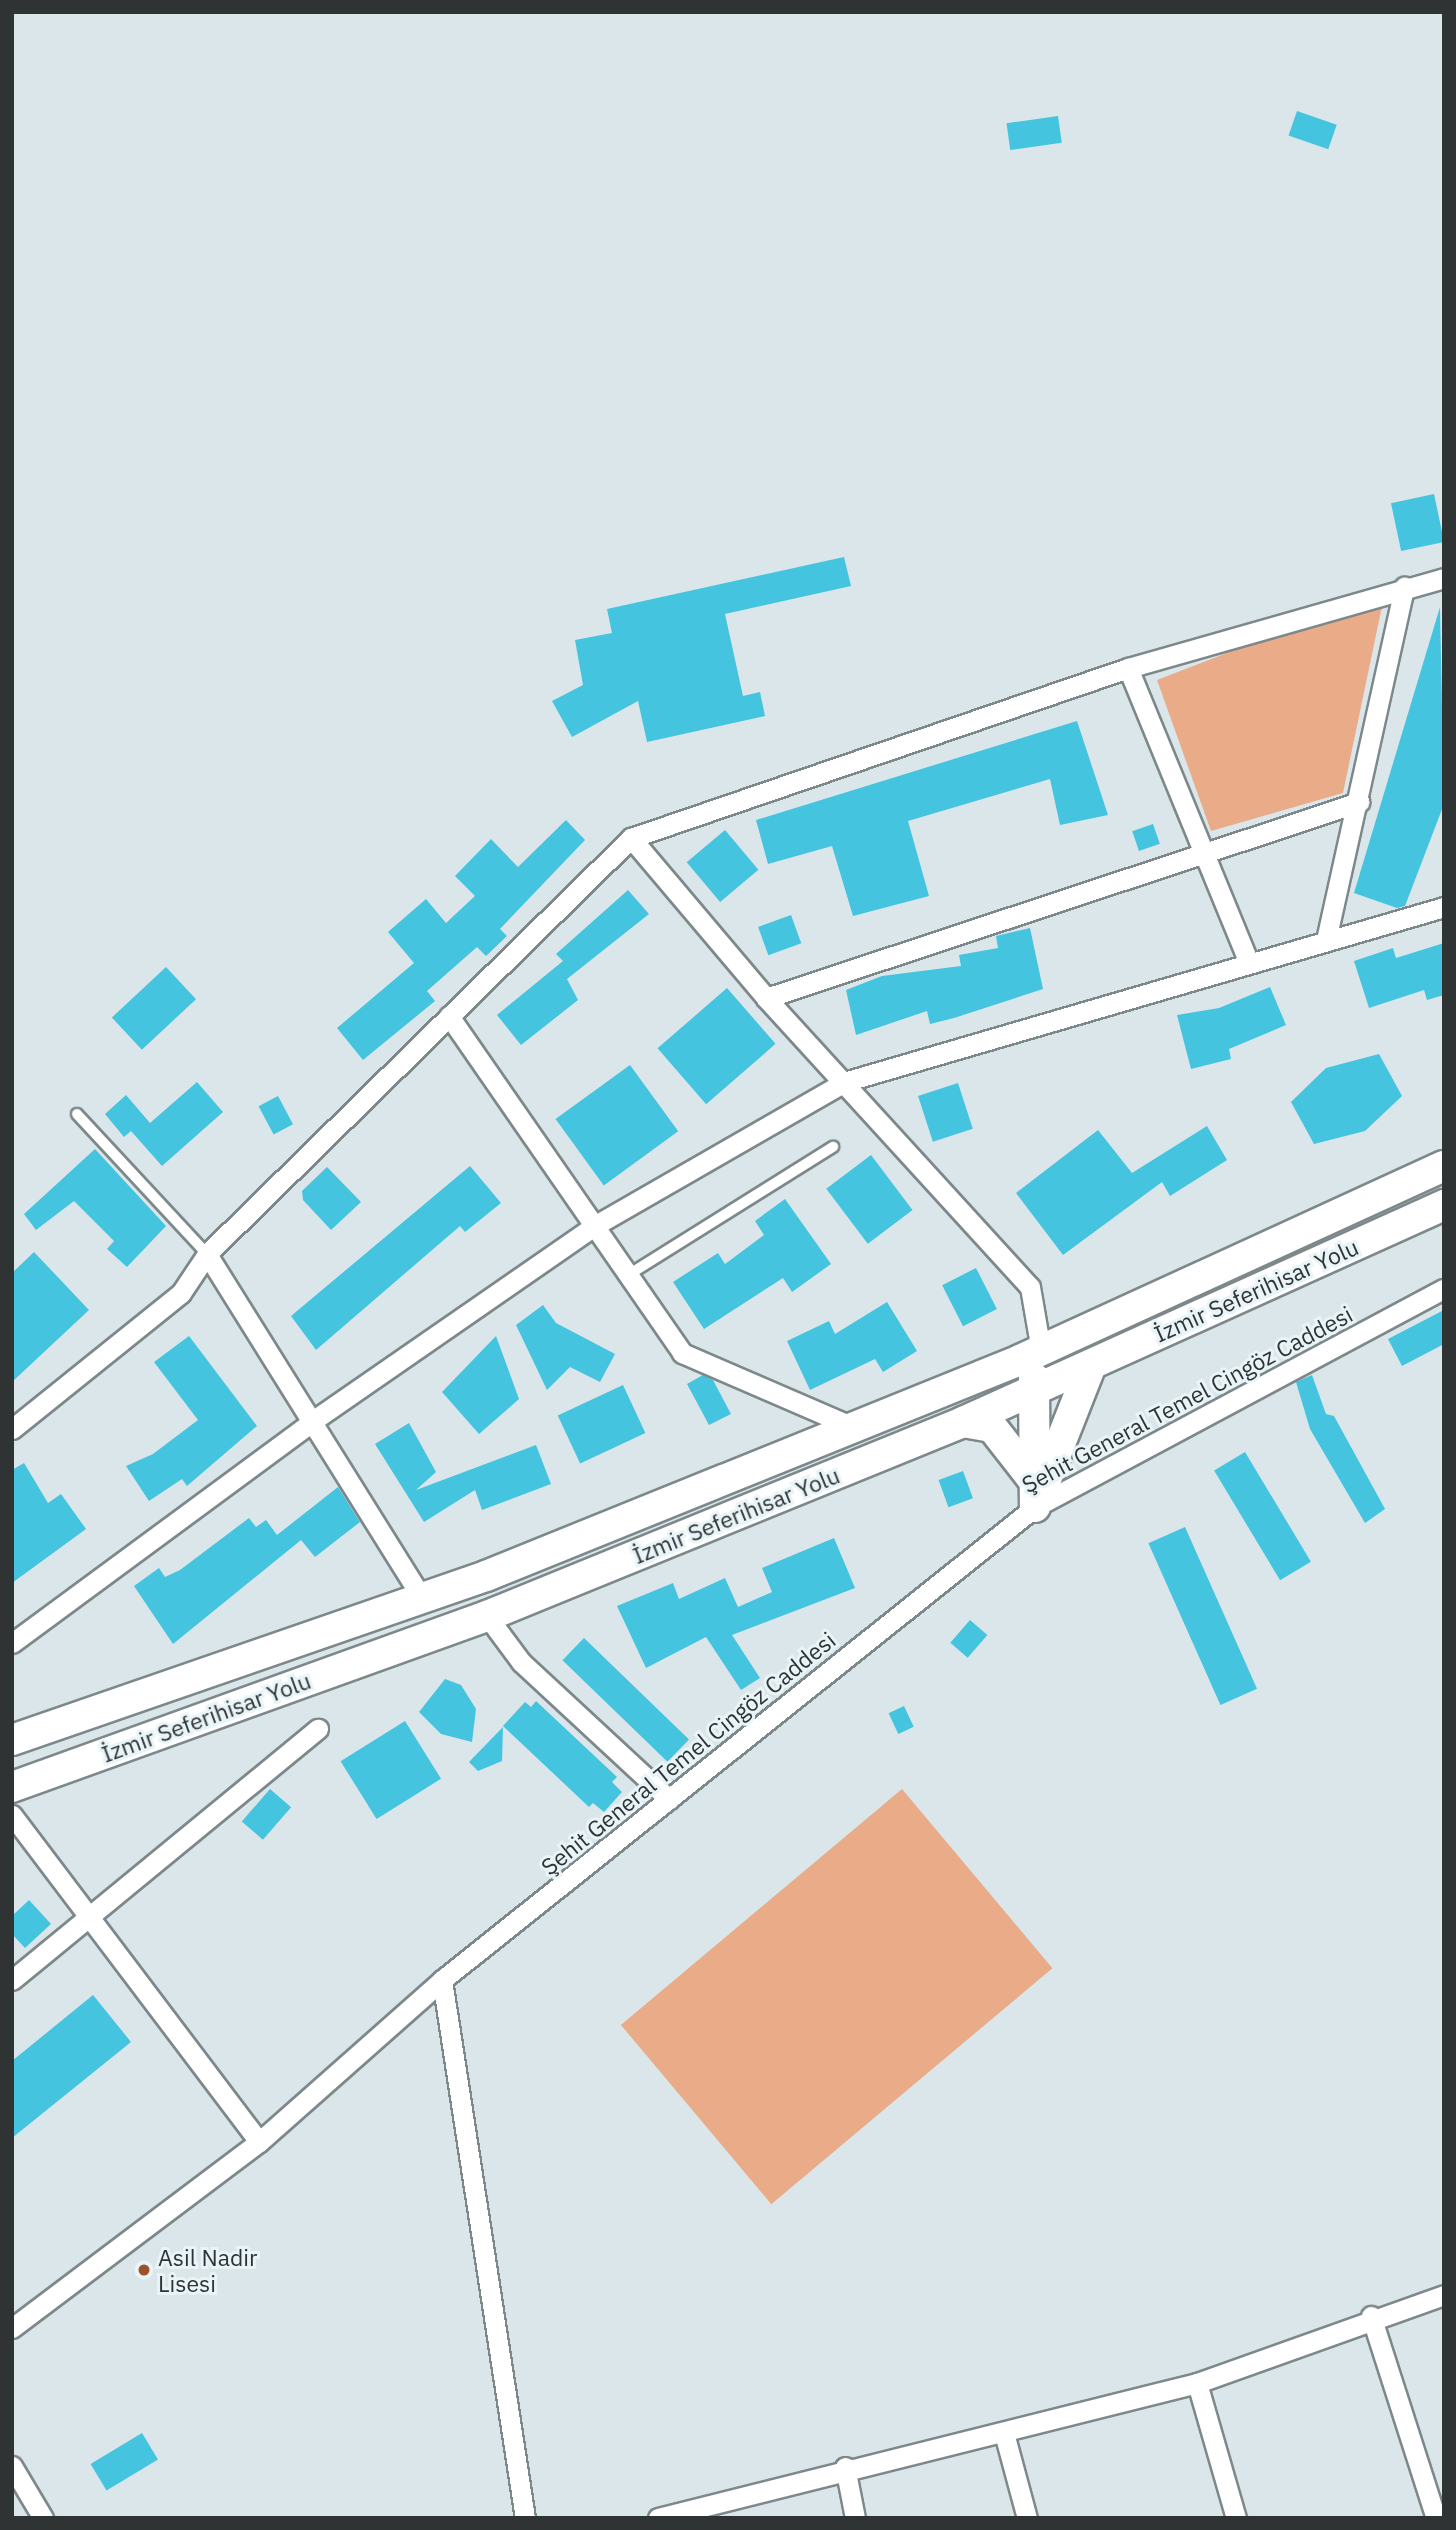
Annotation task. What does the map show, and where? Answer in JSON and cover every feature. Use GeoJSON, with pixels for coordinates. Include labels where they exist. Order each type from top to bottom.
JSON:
{"type":"FeatureCollection","features":[{"type":"Feature","properties":{"kind":"main road","name":"İzmir Seferihisar Yolu"},"geometry":{"type":"LineString","coordinates":[[12,1740],[423,1600],[855,1428],[1041,1351],[1444,1166]]}},
{"type":"Feature","properties":{"kind":"main road","name":"İzmir Seferihisar Yolu"},"geometry":{"type":"LineString","coordinates":[[12,1787],[487,1616],[1031,1395],[1091,1365],[1444,1205]]}},
{"type":"Feature","properties":{"kind":"main road"},"geometry":{"type":"LineString","coordinates":[[1034,1494],[1031,1395],[1041,1351]]}},
{"type":"Feature","properties":{"kind":"main road"},"geometry":{"type":"LineString","coordinates":[[1034,1494],[1091,1365]]}},
{"type":"Feature","properties":{"kind":"main road"},"geometry":{"type":"LineString","coordinates":[[963,1422],[992,1427],[1034,1494]]}},
{"type":"Feature","properties":{"kind":"street"},"geometry":{"type":"LineString","coordinates":[[12,1429],[181,1293],[207,1254],[631,838],[1128,668],[1404,587],[1444,579]]}},
{"type":"Feature","properties":{"kind":"street"},"geometry":{"type":"LineString","coordinates":[[1326,940],[1359,802],[1404,587]]}},
{"type":"Feature","properties":{"kind":"street"},"geometry":{"type":"LineString","coordinates":[[1128,668],[1249,963]]}},
{"type":"Feature","properties":{"kind":"street"},"geometry":{"type":"LineString","coordinates":[[766,998],[1202,850],[1359,802]]}},
{"type":"Feature","properties":{"kind":"street"},"geometry":{"type":"LineString","coordinates":[[631,838],[766,998],[1030,1287],[1041,1351]]}},
{"type":"Feature","properties":{"kind":"street"},"geometry":{"type":"LineString","coordinates":[[12,1643],[314,1420],[594,1226],[844,1082],[1444,907]]}},
{"type":"Feature","properties":{"kind":"street"},"geometry":{"type":"LineString","coordinates":[[449,1016],[682,1353],[855,1428]]}},
{"type":"Feature","properties":{"kind":"street"},"geometry":{"type":"LineString","coordinates":[[207,1254],[314,1420],[423,1600]]}},
{"type":"Feature","properties":{"kind":"street","name":"Şehit General Temel Cingöz Caddesi"},"geometry":{"type":"LineString","coordinates":[[12,2328],[259,2142],[442,1980],[670,1799],[1034,1494],[1444,1289]]}},
{"type":"Feature","properties":{"kind":"street"},"geometry":{"type":"LineString","coordinates":[[487,1616],[521,1662],[670,1799]]}},
{"type":"Feature","properties":{"kind":"street"},"geometry":{"type":"LineString","coordinates":[[12,1980],[91,1920],[318,1730]]}},
{"type":"Feature","properties":{"kind":"street"},"geometry":{"type":"LineString","coordinates":[[12,1815],[259,2142]]}},
{"type":"Feature","properties":{"kind":"street"},"geometry":{"type":"LineString","coordinates":[[442,1980],[525,2518]]}},
{"type":"Feature","properties":{"kind":"street"},"geometry":{"type":"LineString","coordinates":[[658,2518],[845,2466],[1004,2433],[1197,2383],[1370,2316],[1444,2295]]}},
{"type":"Feature","properties":{"kind":"street"},"geometry":{"type":"LineString","coordinates":[[1370,2316],[1436,2518]]}},
{"type":"Feature","properties":{"kind":"street"},"geometry":{"type":"LineString","coordinates":[[1197,2383],[1236,2518]]}},
{"type":"Feature","properties":{"kind":"street"},"geometry":{"type":"LineString","coordinates":[[1004,2433],[1027,2518]]}},
{"type":"Feature","properties":{"kind":"street"},"geometry":{"type":"LineString","coordinates":[[12,2466],[43,2518]]}},
{"type":"Feature","properties":{"kind":"street"},"geometry":{"type":"LineString","coordinates":[[845,2466],[855,2518]]}},
{"type":"Feature","properties":{"kind":"lane"},"geometry":{"type":"LineString","coordinates":[[77,1114],[207,1254]]}},
{"type":"Feature","properties":{"kind":"lane"},"geometry":{"type":"LineString","coordinates":[[628,1275],[833,1147]]}},
{"type":"Feature","properties":{"kind":"shaded area"},"geometry":{"type":"Polygon","coordinates":[[[1385,592],[1343,793],[1211,831],[1157,680],[1385,592]]]}},
{"type":"Feature","properties":{"kind":"shaded area"},"geometry":{"type":"Polygon","coordinates":[[[902,1789],[1052,1968],[771,2204],[621,2025],[902,1789]]]}},
{"type":"Feature","properties":{"kind":"building"},"geometry":{"type":"Polygon","coordinates":[[[1297,111],[1337,125],[1328,149],[1289,136],[1297,111]]]}},
{"type":"Feature","properties":{"kind":"building"},"geometry":{"type":"Polygon","coordinates":[[[1058,116],[1062,143],[1010,150],[1007,123],[1058,116]]]}},
{"type":"Feature","properties":{"kind":"building"},"geometry":{"type":"Polygon","coordinates":[[[1434,494],[1444,542],[1401,551],[1391,503],[1434,494]]]}},
{"type":"Feature","properties":{"kind":"building"},"geometry":{"type":"Polygon","coordinates":[[[844,557],[851,586],[725,614],[743,696],[760,692],[765,716],[647,742],[638,701],[572,737],[552,701],[583,685],[575,640],[612,633],[607,609],[844,557]]]}},
{"type":"Feature","properties":{"kind":"building"},"geometry":{"type":"Polygon","coordinates":[[[1440,607],[1444,804],[1405,906],[1397,908],[1354,893],[1440,607]]]}},
{"type":"Feature","properties":{"kind":"building"},"geometry":{"type":"Polygon","coordinates":[[[1077,721],[1108,815],[1060,825],[1050,779],[908,821],[929,896],[853,916],[832,846],[768,864],[756,820],[1077,721]]]}},
{"type":"Feature","properties":{"kind":"building"},"geometry":{"type":"Polygon","coordinates":[[[566,820],[585,840],[500,929],[507,936],[486,956],[477,947],[427,991],[435,1001],[363,1060],[337,1028],[414,963],[388,932],[426,899],[446,923],[475,896],[455,876],[491,839],[518,867],[566,820]]]}},
{"type":"Feature","properties":{"kind":"building"},"geometry":{"type":"Polygon","coordinates":[[[1153,824],[1160,844],[1139,851],[1132,831],[1153,824]]]}},
{"type":"Feature","properties":{"kind":"building"},"geometry":{"type":"Polygon","coordinates":[[[725,830],[758,870],[720,902],[687,862],[725,830]]]}},
{"type":"Feature","properties":{"kind":"building"},"geometry":{"type":"Polygon","coordinates":[[[628,890],[649,914],[567,979],[578,1000],[521,1045],[497,1015],[563,961],[556,954],[628,890]]]}},
{"type":"Feature","properties":{"kind":"building"},"geometry":{"type":"Polygon","coordinates":[[[791,915],[801,943],[768,955],[758,927],[791,915]]]}},
{"type":"Feature","properties":{"kind":"building"},"geometry":{"type":"Polygon","coordinates":[[[1030,928],[1043,989],[930,1024],[927,1011],[856,1035],[846,990],[882,976],[961,966],[959,955],[998,948],[996,936],[1030,928]]]}},
{"type":"Feature","properties":{"kind":"building"},"geometry":{"type":"Polygon","coordinates":[[[1444,943],[1444,995],[1427,1000],[1424,990],[1369,1008],[1354,961],[1393,948],[1396,958],[1444,943]]]}},
{"type":"Feature","properties":{"kind":"building"},"geometry":{"type":"Polygon","coordinates":[[[166,967],[196,999],[142,1050],[112,1017],[166,967]]]}},
{"type":"Feature","properties":{"kind":"building"},"geometry":{"type":"Polygon","coordinates":[[[1270,987],[1286,1025],[1229,1049],[1231,1059],[1191,1069],[1177,1015],[1219,1008],[1270,987]]]}},
{"type":"Feature","properties":{"kind":"building"},"geometry":{"type":"Polygon","coordinates":[[[727,988],[776,1044],[706,1104],[658,1048],[727,988]]]}},
{"type":"Feature","properties":{"kind":"building"},"geometry":{"type":"Polygon","coordinates":[[[1379,1054],[1402,1096],[1365,1131],[1314,1144],[1291,1102],[1326,1068],[1379,1054]]]}},
{"type":"Feature","properties":{"kind":"building"},"geometry":{"type":"Polygon","coordinates":[[[630,1065],[678,1131],[604,1185],[556,1119],[630,1065]]]}},
{"type":"Feature","properties":{"kind":"building"},"geometry":{"type":"Polygon","coordinates":[[[197,1082],[223,1112],[162,1166],[131,1131],[124,1137],[105,1114],[126,1095],[150,1123],[197,1082]]]}},
{"type":"Feature","properties":{"kind":"building"},"geometry":{"type":"Polygon","coordinates":[[[958,1083],[973,1129],[933,1142],[918,1096],[958,1083]]]}},
{"type":"Feature","properties":{"kind":"building"},"geometry":{"type":"Polygon","coordinates":[[[278,1096],[293,1124],[274,1135],[259,1106],[278,1096]]]}},
{"type":"Feature","properties":{"kind":"building"},"geometry":{"type":"Polygon","coordinates":[[[1207,1126],[1227,1160],[1170,1196],[1162,1182],[1063,1255],[1016,1193],[1098,1130],[1132,1173],[1207,1126]]]}},
{"type":"Feature","properties":{"kind":"building"},"geometry":{"type":"Polygon","coordinates":[[[95,1149],[166,1226],[127,1267],[107,1249],[114,1241],[74,1201],[36,1230],[24,1214],[95,1149]]]}},
{"type":"Feature","properties":{"kind":"building"},"geometry":{"type":"Polygon","coordinates":[[[871,1155],[913,1210],[868,1244],[826,1189],[871,1155]]]}},
{"type":"Feature","properties":{"kind":"building"},"geometry":{"type":"Polygon","coordinates":[[[470,1166],[501,1203],[465,1232],[460,1226],[316,1350],[291,1316],[470,1166]]]}},
{"type":"Feature","properties":{"kind":"building"},"geometry":{"type":"Polygon","coordinates":[[[327,1167],[361,1202],[331,1230],[303,1200],[302,1191],[327,1167]]]}},
{"type":"Feature","properties":{"kind":"building"},"geometry":{"type":"Polygon","coordinates":[[[785,1199],[831,1264],[792,1292],[783,1278],[704,1329],[673,1282],[718,1253],[725,1264],[764,1235],[755,1221],[785,1199]]]}},
{"type":"Feature","properties":{"kind":"building"},"geometry":{"type":"Polygon","coordinates":[[[34,1252],[89,1310],[12,1382],[12,1273],[34,1252]]]}},
{"type":"Feature","properties":{"kind":"building"},"geometry":{"type":"Polygon","coordinates":[[[976,1268],[997,1309],[963,1326],[942,1285],[976,1268]]]}},
{"type":"Feature","properties":{"kind":"building"},"geometry":{"type":"Polygon","coordinates":[[[887,1302],[917,1351],[883,1372],[875,1359],[810,1390],[787,1341],[829,1321],[835,1334],[887,1302]]]}},
{"type":"Feature","properties":{"kind":"building"},"geometry":{"type":"Polygon","coordinates":[[[543,1305],[556,1323],[615,1354],[600,1382],[570,1367],[547,1390],[516,1325],[543,1305]]]}},
{"type":"Feature","properties":{"kind":"building"},"geometry":{"type":"Polygon","coordinates":[[[1444,1310],[1444,1344],[1402,1366],[1388,1339],[1444,1310]]]}},
{"type":"Feature","properties":{"kind":"building"},"geometry":{"type":"Polygon","coordinates":[[[189,1336],[257,1426],[187,1486],[182,1479],[149,1501],[126,1466],[153,1454],[198,1420],[154,1362],[189,1336]]]}},
{"type":"Feature","properties":{"kind":"building"},"geometry":{"type":"Polygon","coordinates":[[[496,1336],[519,1399],[479,1434],[442,1392],[496,1336]]]}},
{"type":"Feature","properties":{"kind":"building"},"geometry":{"type":"Polygon","coordinates":[[[703,1375],[713,1380],[731,1414],[709,1425],[687,1384],[703,1375]]]}},
{"type":"Feature","properties":{"kind":"building"},"geometry":{"type":"Polygon","coordinates":[[[1312,1375],[1326,1414],[1334,1416],[1385,1509],[1365,1523],[1310,1429],[1296,1382],[1312,1375]]]}},
{"type":"Feature","properties":{"kind":"building"},"geometry":{"type":"Polygon","coordinates":[[[623,1385],[645,1433],[580,1463],[558,1415],[623,1385]]]}},
{"type":"Feature","properties":{"kind":"building"},"geometry":{"type":"Polygon","coordinates":[[[409,1423],[436,1472],[416,1490],[536,1445],[551,1484],[482,1510],[475,1490],[424,1522],[375,1444],[409,1423]]]}},
{"type":"Feature","properties":{"kind":"building"},"geometry":{"type":"Polygon","coordinates":[[[1245,1452],[1311,1562],[1280,1580],[1214,1471],[1245,1452]]]}},
{"type":"Feature","properties":{"kind":"building"},"geometry":{"type":"Polygon","coordinates":[[[24,1463],[48,1503],[61,1494],[86,1529],[12,1583],[12,1470],[24,1463]]]}},
{"type":"Feature","properties":{"kind":"building"},"geometry":{"type":"Polygon","coordinates":[[[963,1471],[973,1498],[948,1507],[939,1480],[963,1471]]]}},
{"type":"Feature","properties":{"kind":"building"},"geometry":{"type":"Polygon","coordinates":[[[338,1487],[360,1522],[315,1557],[301,1540],[173,1644],[134,1586],[159,1568],[165,1577],[180,1570],[249,1518],[256,1527],[266,1520],[277,1535],[338,1487]]]}},
{"type":"Feature","properties":{"kind":"building"},"geometry":{"type":"Polygon","coordinates":[[[1185,1527],[1257,1689],[1220,1705],[1148,1543],[1185,1527]]]}},
{"type":"Feature","properties":{"kind":"building"},"geometry":{"type":"Polygon","coordinates":[[[834,1538],[855,1588],[732,1635],[760,1678],[741,1690],[706,1637],[646,1668],[617,1606],[673,1583],[679,1599],[725,1578],[738,1607],[772,1592],[762,1568],[834,1538]]]}},
{"type":"Feature","properties":{"kind":"building"},"geometry":{"type":"Polygon","coordinates":[[[970,1620],[987,1635],[968,1658],[950,1643],[970,1620]]]}},
{"type":"Feature","properties":{"kind":"building"},"geometry":{"type":"Polygon","coordinates":[[[584,1638],[689,1739],[667,1762],[562,1660],[584,1638]]]}},
{"type":"Feature","properties":{"kind":"building"},"geometry":{"type":"Polygon","coordinates":[[[445,1679],[461,1685],[476,1709],[472,1742],[441,1734],[419,1712],[445,1679]]]}},
{"type":"Feature","properties":{"kind":"building"},"geometry":{"type":"Polygon","coordinates":[[[536,1701],[617,1777],[612,1782],[622,1792],[604,1812],[593,1803],[589,1807],[503,1726],[525,1702],[531,1707],[536,1701]]]}},
{"type":"Feature","properties":{"kind":"building"},"geometry":{"type":"Polygon","coordinates":[[[904,1706],[914,1727],[898,1734],[889,1713],[904,1706]]]}},
{"type":"Feature","properties":{"kind":"building"},"geometry":{"type":"Polygon","coordinates":[[[405,1721],[441,1779],[377,1819],[341,1761],[405,1721]]]}},
{"type":"Feature","properties":{"kind":"building"},"geometry":{"type":"Polygon","coordinates":[[[503,1727],[502,1761],[478,1771],[469,1762],[503,1727]]]}},
{"type":"Feature","properties":{"kind":"building"},"geometry":{"type":"Polygon","coordinates":[[[270,1789],[291,1807],[263,1840],[242,1821],[270,1789]]]}},
{"type":"Feature","properties":{"kind":"building"},"geometry":{"type":"Polygon","coordinates":[[[29,1900],[51,1924],[25,1948],[12,1934],[12,1916],[29,1900]]]}},
{"type":"Feature","properties":{"kind":"building"},"geometry":{"type":"Polygon","coordinates":[[[93,1995],[131,2042],[12,2138],[12,2061],[93,1995]]]}},
{"type":"Feature","properties":{"kind":"building"},"geometry":{"type":"Polygon","coordinates":[[[142,2433],[158,2460],[107,2490],[91,2464],[142,2433]]]}},
{"type":"Feature","properties":{"kind":"place","name":"Asil Nadir Lisesi"},"geometry":{"type":"Point","coordinates":[144,2270]}}]}
